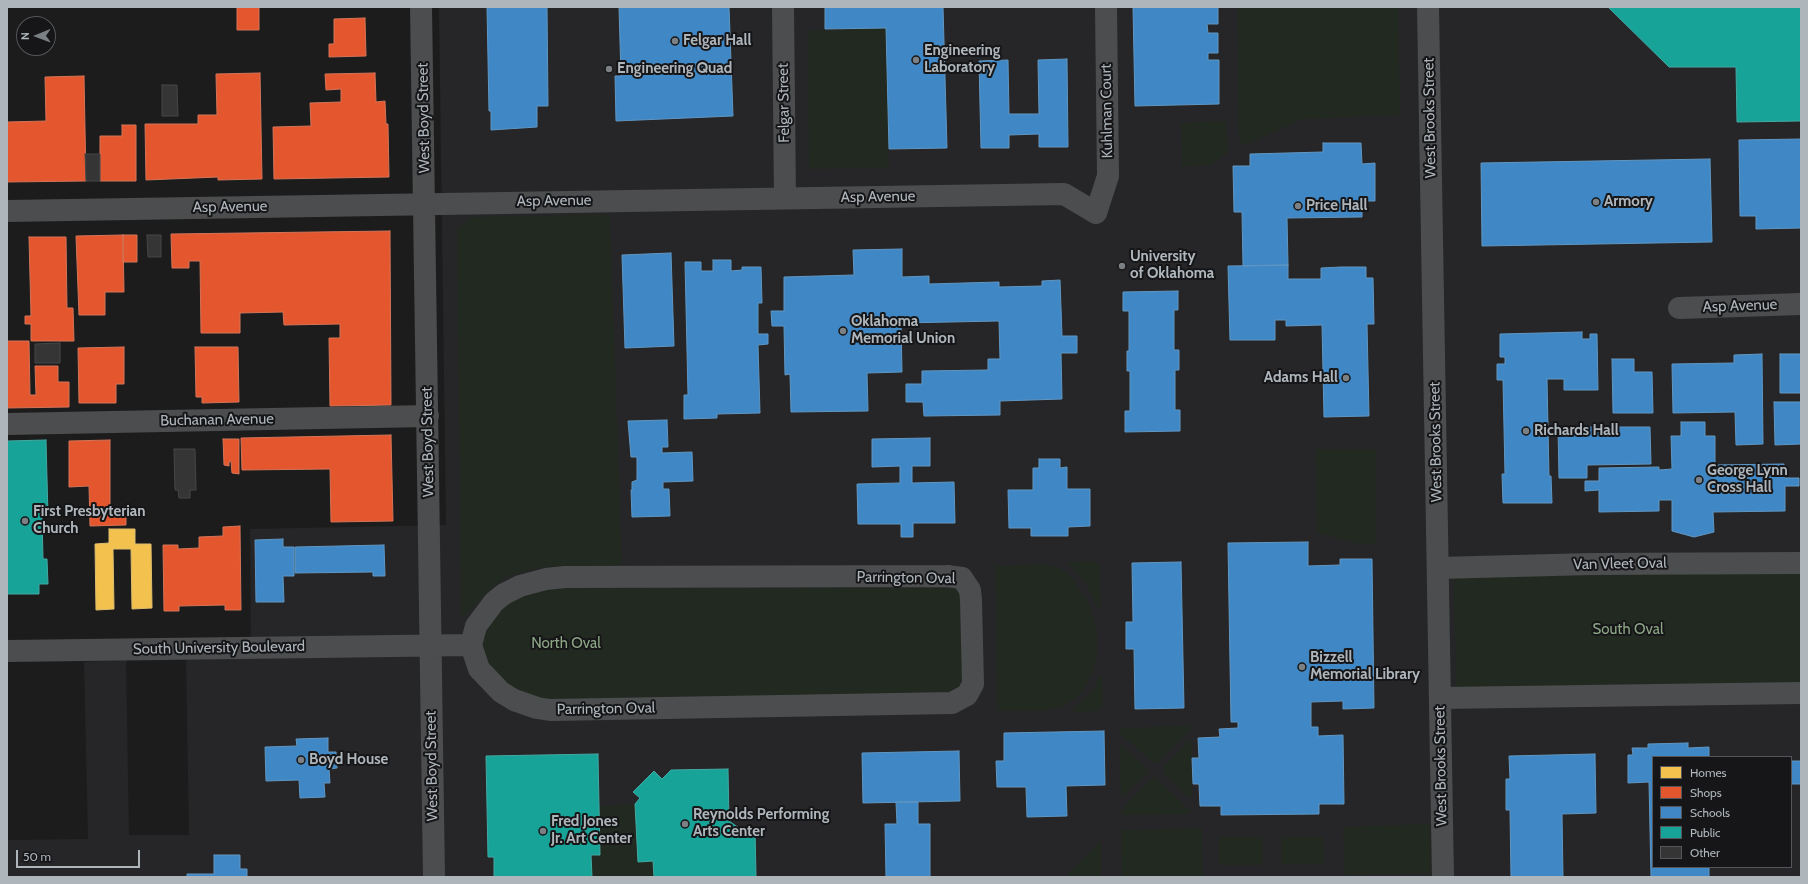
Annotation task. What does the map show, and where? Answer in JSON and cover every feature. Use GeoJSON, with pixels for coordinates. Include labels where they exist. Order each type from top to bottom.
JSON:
{"type":"FeatureCollection","features":[{"type":"Feature","properties":{"kind":"street","name":"West Boyd Street"},"geometry":{"type":"LineString","coordinates":[[422,7],[434,877]]}},
{"type":"Feature","properties":{"kind":"street","name":"Felgar Street"},"geometry":{"type":"LineString","coordinates":[[783,7],[785,198]]}},
{"type":"Feature","properties":{"kind":"street","name":"Kuhlman Court"},"geometry":{"type":"LineString","coordinates":[[1096,213],[1108,176],[1106,7]]}},
{"type":"Feature","properties":{"kind":"street","name":"West Brooks Street"},"geometry":{"type":"LineString","coordinates":[[1428,7],[1439,568],[1443,877]]}},
{"type":"Feature","properties":{"kind":"street","name":"Asp Avenue"},"geometry":{"type":"LineString","coordinates":[[7,211],[425,203],[1064,194],[1096,213]]}},
{"type":"Feature","properties":{"kind":"street","name":"Asp Avenue"},"geometry":{"type":"LineString","coordinates":[[1679,308],[1801,304]]}},
{"type":"Feature","properties":{"kind":"street","name":"Buchanan Avenue"},"geometry":{"type":"LineString","coordinates":[[7,424],[428,416]]}},
{"type":"Feature","properties":{"kind":"street","name":"Van Vleet Oval"},"geometry":{"type":"LineString","coordinates":[[1439,568],[1584,564],[1801,562]]}},
{"type":"Feature","properties":{"kind":"street","name":"Parrington Oval"},"geometry":{"type":"LineString","coordinates":[[947,576],[962,578],[970,590],[972,684],[967,695],[952,703],[550,710],[537,708],[514,700],[500,692],[480,669],[470,645],[476,626],[494,602],[504,594],[520,586],[546,579],[947,576]]}},
{"type":"Feature","properties":{"kind":"street"},"geometry":{"type":"LineString","coordinates":[[430,646],[470,645]]}},
{"type":"Feature","properties":{"kind":"street","name":"South University Boulevard"},"geometry":{"type":"LineString","coordinates":[[7,651],[430,646]]}},
{"type":"Feature","properties":{"kind":"street"},"geometry":{"type":"LineString","coordinates":[[1441,698],[1801,693]]}},
{"type":"Feature","properties":{"kind":"shaded area","name":"University of Oklahoma"},"geometry":{"type":"Polygon","coordinates":[[[439,7],[1801,7],[1801,877],[7,877],[7,840],[88,839],[84,662],[126,660],[129,835],[189,835],[186,657],[251,656],[250,529],[446,525],[439,7]]]}},
{"type":"Feature","properties":{"kind":"green space"},"geometry":{"type":"Polygon","coordinates":[[[1237,7],[1398,7],[1400,115],[1303,119],[1247,144],[1242,144],[1239,140],[1237,7]]]}},
{"type":"Feature","properties":{"kind":"green space"},"geometry":{"type":"Polygon","coordinates":[[[886,28],[889,168],[809,169],[808,31],[886,28]]]}},
{"type":"Feature","properties":{"kind":"green space"},"geometry":{"type":"Polygon","coordinates":[[[1226,121],[1228,153],[1210,165],[1182,166],[1181,123],[1226,121]]]}},
{"type":"Feature","properties":{"kind":"green space"},"geometry":{"type":"Polygon","coordinates":[[[610,214],[622,565],[547,567],[526,571],[505,578],[494,586],[461,619],[457,228],[473,217],[610,214]]]}},
{"type":"Feature","properties":{"kind":"green space"},"geometry":{"type":"Polygon","coordinates":[[[1315,449],[1376,449],[1376,544],[1359,544],[1317,533],[1315,449]]]}},
{"type":"Feature","properties":{"kind":"green space"},"geometry":{"type":"Polygon","coordinates":[[[1094,561],[1099,565],[1100,570],[1101,609],[1098,608],[1085,582],[1068,564],[1070,562],[1094,561]]]}},
{"type":"Feature","properties":{"kind":"green space"},"geometry":{"type":"Polygon","coordinates":[[[1044,564],[1055,566],[1069,574],[1088,602],[1097,629],[1097,657],[1092,673],[1086,686],[1078,696],[1064,706],[1043,711],[997,711],[995,566],[1044,564]]]}},
{"type":"Feature","properties":{"kind":"green space","name":"South Oval"},"geometry":{"type":"Polygon","coordinates":[[[1801,570],[1801,684],[1456,689],[1454,575],[1801,570]]]}},
{"type":"Feature","properties":{"kind":"green space","name":"North Oval"},"geometry":{"type":"Polygon","coordinates":[[[962,578],[967,695],[550,710],[501,692],[473,634],[520,586],[962,578]]]}},
{"type":"Feature","properties":{"kind":"green space"},"geometry":{"type":"Polygon","coordinates":[[[1100,676],[1102,678],[1103,704],[1100,709],[1096,711],[1074,712],[1073,709],[1091,693],[1100,676]]]}},
{"type":"Feature","properties":{"kind":"green space"},"geometry":{"type":"Polygon","coordinates":[[[1189,726],[1189,731],[1158,763],[1153,763],[1119,732],[1119,728],[1189,726]]]}},
{"type":"Feature","properties":{"kind":"green space"},"geometry":{"type":"Polygon","coordinates":[[[1189,741],[1192,743],[1192,797],[1189,798],[1163,773],[1163,767],[1189,741]]]}},
{"type":"Feature","properties":{"kind":"green space"},"geometry":{"type":"Polygon","coordinates":[[[1120,744],[1150,771],[1121,797],[1120,744]]]}},
{"type":"Feature","properties":{"kind":"green space"},"geometry":{"type":"Polygon","coordinates":[[[1152,778],[1156,778],[1189,809],[1190,814],[1121,815],[1121,811],[1152,778]]]}},
{"type":"Feature","properties":{"kind":"green space"},"geometry":{"type":"Polygon","coordinates":[[[635,804],[638,861],[653,861],[654,877],[592,877],[591,855],[600,855],[599,806],[635,804]]]}},
{"type":"Feature","properties":{"kind":"green space"},"geometry":{"type":"Polygon","coordinates":[[[1430,824],[1431,873],[1344,875],[1343,827],[1430,824]]]}},
{"type":"Feature","properties":{"kind":"green space"},"geometry":{"type":"Polygon","coordinates":[[[1202,828],[1203,876],[1122,877],[1121,830],[1202,828]]]}},
{"type":"Feature","properties":{"kind":"green space"},"geometry":{"type":"Polygon","coordinates":[[[1219,837],[1263,837],[1263,865],[1219,865],[1219,837]]]}},
{"type":"Feature","properties":{"kind":"green space"},"geometry":{"type":"Polygon","coordinates":[[[1281,837],[1323,837],[1324,864],[1281,864],[1281,837]]]}},
{"type":"Feature","properties":{"kind":"green space"},"geometry":{"type":"Polygon","coordinates":[[[1101,840],[1101,877],[1065,877],[1101,840]]]}},
{"type":"Feature","properties":{"kind":"building: Homes"},"geometry":{"type":"Polygon","coordinates":[[[109,529],[135,529],[135,544],[151,544],[152,608],[132,609],[131,549],[113,549],[114,609],[96,610],[95,544],[109,543],[109,529]]]}},
{"type":"Feature","properties":{"kind":"building: Shops"},"geometry":{"type":"Polygon","coordinates":[[[237,7],[259,7],[259,30],[237,30],[237,7]]]}},
{"type":"Feature","properties":{"kind":"building: Shops"},"geometry":{"type":"Polygon","coordinates":[[[365,18],[366,56],[329,57],[329,44],[334,44],[334,19],[365,18]]]}},
{"type":"Feature","properties":{"kind":"building: Shops"},"geometry":{"type":"Polygon","coordinates":[[[260,73],[262,179],[218,180],[218,177],[146,180],[145,124],[198,124],[198,115],[217,115],[216,74],[260,73]]]}},
{"type":"Feature","properties":{"kind":"building: Shops"},"geometry":{"type":"Polygon","coordinates":[[[375,73],[376,102],[385,101],[386,124],[388,124],[389,177],[274,179],[273,127],[311,126],[310,103],[341,102],[341,89],[326,90],[325,74],[375,73]]]}},
{"type":"Feature","properties":{"kind":"building: Shops"},"geometry":{"type":"Polygon","coordinates":[[[84,76],[86,181],[7,182],[7,122],[46,121],[45,77],[84,76]]]}},
{"type":"Feature","properties":{"kind":"building: Shops"},"geometry":{"type":"Polygon","coordinates":[[[122,125],[136,125],[136,181],[100,181],[100,136],[122,136],[122,125]]]}},
{"type":"Feature","properties":{"kind":"building: Shops"},"geometry":{"type":"Polygon","coordinates":[[[390,231],[391,405],[330,406],[329,338],[340,338],[340,324],[284,325],[283,312],[240,313],[240,333],[201,333],[200,261],[189,261],[189,268],[172,268],[171,234],[390,231]]]}},
{"type":"Feature","properties":{"kind":"building: Shops"},"geometry":{"type":"Polygon","coordinates":[[[123,235],[137,235],[137,262],[123,262],[123,235]]]}},
{"type":"Feature","properties":{"kind":"building: Shops"},"geometry":{"type":"Polygon","coordinates":[[[123,235],[124,292],[105,292],[105,315],[79,315],[76,236],[123,235]]]}},
{"type":"Feature","properties":{"kind":"building: Shops"},"geometry":{"type":"Polygon","coordinates":[[[29,237],[66,237],[67,308],[73,308],[74,341],[31,341],[31,324],[25,324],[25,316],[31,316],[29,237]]]}},
{"type":"Feature","properties":{"kind":"building: Shops"},"geometry":{"type":"Polygon","coordinates":[[[7,341],[29,341],[30,395],[36,395],[35,366],[58,366],[58,382],[69,382],[69,407],[7,408],[7,341]]]}},
{"type":"Feature","properties":{"kind":"building: Shops"},"geometry":{"type":"Polygon","coordinates":[[[124,347],[124,384],[116,384],[116,403],[79,403],[78,348],[124,347]]]}},
{"type":"Feature","properties":{"kind":"building: Shops"},"geometry":{"type":"Polygon","coordinates":[[[195,347],[238,347],[239,402],[202,403],[202,397],[196,397],[195,347]]]}},
{"type":"Feature","properties":{"kind":"building: Shops"},"geometry":{"type":"Polygon","coordinates":[[[391,435],[393,521],[331,522],[330,469],[242,470],[241,438],[391,435]]]}},
{"type":"Feature","properties":{"kind":"building: Shops"},"geometry":{"type":"Polygon","coordinates":[[[223,439],[239,439],[239,474],[232,473],[231,461],[229,462],[229,466],[224,465],[223,439]]]}},
{"type":"Feature","properties":{"kind":"building: Shops"},"geometry":{"type":"Polygon","coordinates":[[[110,440],[110,509],[126,508],[126,525],[90,526],[89,486],[69,487],[69,441],[110,440]]]}},
{"type":"Feature","properties":{"kind":"building: Shops"},"geometry":{"type":"Polygon","coordinates":[[[240,526],[241,610],[225,610],[225,605],[179,606],[179,611],[164,611],[163,545],[178,545],[178,549],[199,548],[199,537],[223,536],[223,527],[240,526]]]}},
{"type":"Feature","properties":{"kind":"building: Schools"},"geometry":{"type":"Polygon","coordinates":[[[487,7],[547,7],[548,106],[537,106],[537,127],[491,130],[491,111],[489,111],[487,7]]]}},
{"type":"Feature","properties":{"kind":"building: Schools","name":"Felgar Hall"},"geometry":{"type":"Polygon","coordinates":[[[619,7],[729,7],[733,116],[616,121],[615,76],[621,76],[619,7]]]}},
{"type":"Feature","properties":{"kind":"building: Schools","name":"Engineering Laboratory"},"geometry":{"type":"Polygon","coordinates":[[[825,7],[943,7],[947,148],[889,149],[886,28],[825,29],[825,7]]]}},
{"type":"Feature","properties":{"kind":"building: Schools"},"geometry":{"type":"Polygon","coordinates":[[[1133,7],[1218,7],[1218,24],[1207,24],[1208,33],[1218,33],[1218,53],[1208,53],[1208,60],[1219,60],[1219,104],[1135,106],[1133,7]]]}},
{"type":"Feature","properties":{"kind":"building: Schools"},"geometry":{"type":"Polygon","coordinates":[[[1067,59],[1068,147],[1039,147],[1039,134],[1009,135],[1009,148],[981,148],[979,61],[1008,60],[1009,114],[1039,114],[1038,60],[1067,59]]]}},
{"type":"Feature","properties":{"kind":"building: Schools"},"geometry":{"type":"Polygon","coordinates":[[[1801,139],[1801,228],[1756,229],[1756,216],[1740,216],[1739,140],[1801,139]]]}},
{"type":"Feature","properties":{"kind":"building: Schools","name":"Price Hall"},"geometry":{"type":"Polygon","coordinates":[[[1323,143],[1361,143],[1362,164],[1375,163],[1375,201],[1362,201],[1362,217],[1287,218],[1288,265],[1243,266],[1242,212],[1234,212],[1233,166],[1250,166],[1250,154],[1323,152],[1323,143]]]}},
{"type":"Feature","properties":{"kind":"building: Schools","name":"Armory"},"geometry":{"type":"Polygon","coordinates":[[[1710,159],[1712,242],[1482,246],[1481,163],[1710,159]]]}},
{"type":"Feature","properties":{"kind":"building: Schools","name":"Oklahoma Memorial Union"},"geometry":{"type":"Polygon","coordinates":[[[902,249],[902,277],[929,276],[929,284],[999,282],[999,287],[1042,286],[1042,281],[1060,280],[1062,336],[1077,336],[1077,353],[1061,353],[1062,399],[1000,401],[1000,415],[924,416],[923,402],[906,402],[906,384],[922,384],[922,371],[988,370],[988,359],[1000,359],[999,321],[901,323],[902,372],[867,373],[868,411],[791,412],[790,374],[785,375],[784,326],[772,326],[771,311],[784,311],[784,277],[854,275],[853,250],[902,249]]]}},
{"type":"Feature","properties":{"kind":"building: Schools"},"geometry":{"type":"Polygon","coordinates":[[[671,253],[674,346],[625,348],[622,255],[671,253]]]}},
{"type":"Feature","properties":{"kind":"building: Schools"},"geometry":{"type":"Polygon","coordinates":[[[713,260],[731,260],[731,271],[742,270],[742,267],[761,267],[762,303],[758,303],[758,334],[768,334],[768,344],[758,345],[760,413],[717,414],[717,418],[684,419],[684,395],[688,395],[685,262],[701,262],[701,271],[713,271],[713,260]]]}},
{"type":"Feature","properties":{"kind":"building: Schools","name":"Adams Hall"},"geometry":{"type":"Polygon","coordinates":[[[1288,265],[1288,279],[1321,279],[1321,268],[1341,267],[1366,267],[1366,278],[1373,278],[1374,324],[1367,324],[1369,416],[1324,417],[1322,325],[1286,326],[1286,320],[1275,320],[1275,340],[1230,340],[1228,266],[1288,265]]]}},
{"type":"Feature","properties":{"kind":"building: Schools"},"geometry":{"type":"Polygon","coordinates":[[[1178,291],[1178,310],[1174,310],[1174,350],[1179,350],[1179,370],[1175,370],[1175,410],[1180,410],[1180,431],[1125,432],[1125,411],[1130,411],[1130,371],[1127,371],[1127,351],[1129,351],[1129,311],[1123,311],[1123,292],[1178,291]]]}},
{"type":"Feature","properties":{"kind":"building: Schools","name":"Richards Hall"},"geometry":{"type":"Polygon","coordinates":[[[1582,332],[1582,339],[1590,339],[1590,334],[1597,334],[1598,390],[1564,390],[1564,379],[1547,379],[1549,476],[1551,476],[1552,503],[1503,503],[1502,474],[1505,474],[1503,380],[1497,380],[1497,364],[1505,364],[1505,357],[1500,357],[1500,334],[1582,332]]]}},
{"type":"Feature","properties":{"kind":"building: Schools"},"geometry":{"type":"Polygon","coordinates":[[[1762,354],[1763,444],[1736,445],[1735,412],[1673,413],[1672,364],[1734,363],[1734,355],[1762,354]]]}},
{"type":"Feature","properties":{"kind":"building: Schools"},"geometry":{"type":"Polygon","coordinates":[[[1780,354],[1801,354],[1801,393],[1780,393],[1780,354]]]}},
{"type":"Feature","properties":{"kind":"building: Schools"},"geometry":{"type":"Polygon","coordinates":[[[1612,359],[1634,359],[1634,372],[1652,372],[1653,413],[1613,413],[1612,359]]]}},
{"type":"Feature","properties":{"kind":"building: Schools"},"geometry":{"type":"Polygon","coordinates":[[[1774,402],[1801,402],[1801,444],[1775,445],[1774,402]]]}},
{"type":"Feature","properties":{"kind":"building: Schools"},"geometry":{"type":"Polygon","coordinates":[[[667,420],[668,447],[662,447],[662,453],[692,452],[693,481],[663,482],[663,489],[669,489],[670,516],[632,517],[631,490],[632,482],[637,480],[637,457],[631,457],[628,421],[667,420]]]}},
{"type":"Feature","properties":{"kind":"building: Schools","name":"George Lynn Cross Hall"},"geometry":{"type":"Polygon","coordinates":[[[1681,422],[1705,422],[1705,436],[1715,436],[1715,465],[1784,464],[1784,478],[1799,478],[1799,486],[1785,486],[1785,511],[1713,512],[1714,532],[1694,537],[1672,531],[1672,500],[1659,500],[1659,511],[1599,512],[1599,490],[1585,491],[1585,481],[1599,481],[1599,468],[1659,467],[1659,470],[1672,469],[1671,436],[1681,436],[1681,422]]]}},
{"type":"Feature","properties":{"kind":"building: Schools"},"geometry":{"type":"Polygon","coordinates":[[[1558,427],[1650,427],[1651,464],[1587,465],[1587,478],[1559,478],[1558,427]]]}},
{"type":"Feature","properties":{"kind":"building: Schools"},"geometry":{"type":"Polygon","coordinates":[[[930,438],[930,466],[912,466],[912,483],[954,482],[955,523],[913,523],[913,537],[901,537],[901,524],[858,524],[857,484],[900,483],[900,466],[872,467],[872,439],[930,438]]]}},
{"type":"Feature","properties":{"kind":"building: Schools"},"geometry":{"type":"Polygon","coordinates":[[[1039,459],[1060,459],[1060,468],[1067,467],[1067,489],[1090,489],[1090,526],[1068,527],[1068,536],[1031,536],[1031,528],[1009,528],[1008,490],[1033,490],[1033,468],[1039,468],[1039,459]]]}},
{"type":"Feature","properties":{"kind":"building: Schools"},"geometry":{"type":"Polygon","coordinates":[[[283,539],[283,547],[294,547],[294,576],[283,576],[284,602],[256,602],[255,540],[283,539]]]}},
{"type":"Feature","properties":{"kind":"building: Schools","name":"Bizzell Memorial Library"},"geometry":{"type":"Polygon","coordinates":[[[1308,542],[1308,566],[1340,565],[1340,559],[1372,559],[1374,708],[1343,709],[1343,701],[1311,702],[1311,727],[1318,727],[1318,736],[1343,735],[1344,804],[1319,804],[1319,814],[1221,815],[1221,806],[1200,806],[1199,784],[1193,784],[1192,758],[1199,758],[1198,738],[1220,737],[1219,729],[1238,728],[1238,722],[1231,722],[1228,543],[1308,542]]]}},
{"type":"Feature","properties":{"kind":"building: Schools"},"geometry":{"type":"Polygon","coordinates":[[[384,545],[385,576],[373,576],[373,572],[295,573],[295,547],[384,545]]]}},
{"type":"Feature","properties":{"kind":"building: Schools"},"geometry":{"type":"Polygon","coordinates":[[[1181,562],[1184,708],[1135,709],[1134,649],[1126,649],[1126,622],[1133,622],[1132,563],[1181,562]]]}},
{"type":"Feature","properties":{"kind":"building: Schools"},"geometry":{"type":"Polygon","coordinates":[[[1104,731],[1105,785],[1066,786],[1067,816],[1027,817],[1026,787],[997,787],[996,761],[1004,761],[1004,733],[1104,731]]]}},
{"type":"Feature","properties":{"kind":"building: Schools","name":"Boyd House"},"geometry":{"type":"Polygon","coordinates":[[[328,738],[328,752],[336,752],[337,768],[329,769],[330,783],[324,783],[325,797],[300,798],[299,780],[266,781],[265,747],[297,746],[296,739],[328,738]]]}},
{"type":"Feature","properties":{"kind":"building: Schools"},"geometry":{"type":"Polygon","coordinates":[[[1688,743],[1688,748],[1709,747],[1709,756],[1652,756],[1652,868],[1709,868],[1709,877],[1651,877],[1649,782],[1628,783],[1628,755],[1633,755],[1632,748],[1648,748],[1648,744],[1688,743]]]}},
{"type":"Feature","properties":{"kind":"building: Schools"},"geometry":{"type":"Polygon","coordinates":[[[959,751],[960,801],[863,803],[862,753],[959,751]]]}},
{"type":"Feature","properties":{"kind":"building: Schools"},"geometry":{"type":"Polygon","coordinates":[[[1595,754],[1596,813],[1562,814],[1563,877],[1511,877],[1510,810],[1506,810],[1506,779],[1510,779],[1509,756],[1595,754]]]}},
{"type":"Feature","properties":{"kind":"building: Schools"},"geometry":{"type":"Polygon","coordinates":[[[1792,761],[1801,761],[1801,784],[1792,784],[1792,761]]]}},
{"type":"Feature","properties":{"kind":"building: Schools"},"geometry":{"type":"Polygon","coordinates":[[[896,802],[918,802],[918,824],[930,824],[930,877],[886,877],[885,824],[897,824],[896,802]]]}},
{"type":"Feature","properties":{"kind":"building: Schools"},"geometry":{"type":"Polygon","coordinates":[[[214,855],[240,855],[240,869],[247,869],[247,877],[187,877],[187,874],[214,874],[214,855]]]}},
{"type":"Feature","properties":{"kind":"building: Public"},"geometry":{"type":"Polygon","coordinates":[[[1608,7],[1801,7],[1801,121],[1737,122],[1736,67],[1669,67],[1608,7]]]}},
{"type":"Feature","properties":{"kind":"building: Public","name":"First Presbyterian Church"},"geometry":{"type":"Polygon","coordinates":[[[46,440],[48,516],[42,516],[43,559],[47,559],[48,584],[39,584],[39,594],[7,594],[7,441],[46,440]]]}},
{"type":"Feature","properties":{"kind":"building: Public","name":"Fred Jones Jr. Art Center"},"geometry":{"type":"Polygon","coordinates":[[[598,754],[600,855],[591,855],[592,877],[494,877],[494,857],[488,857],[486,756],[598,754]]]}},
{"type":"Feature","properties":{"kind":"building: Public","name":"Reynolds Performing Arts Center"},"geometry":{"type":"Polygon","coordinates":[[[728,769],[729,821],[739,828],[755,828],[756,877],[654,877],[653,861],[638,862],[635,804],[640,798],[633,792],[654,771],[662,779],[671,770],[728,769]]]}},
{"type":"Feature","properties":{"kind":"building: Other"},"geometry":{"type":"Polygon","coordinates":[[[162,85],[177,85],[178,116],[162,116],[162,85]]]}},
{"type":"Feature","properties":{"kind":"building: Other"},"geometry":{"type":"Polygon","coordinates":[[[85,154],[100,154],[100,181],[86,181],[85,154]]]}},
{"type":"Feature","properties":{"kind":"building: Other"},"geometry":{"type":"Polygon","coordinates":[[[147,235],[161,235],[161,257],[148,257],[147,235]]]}},
{"type":"Feature","properties":{"kind":"building: Other"},"geometry":{"type":"Polygon","coordinates":[[[60,343],[60,363],[35,363],[35,344],[60,343]]]}},
{"type":"Feature","properties":{"kind":"building: Other"},"geometry":{"type":"Polygon","coordinates":[[[174,449],[195,449],[196,490],[190,490],[190,498],[179,498],[178,490],[175,490],[174,449]]]}},
{"type":"Feature","properties":{"kind":"place","name":"Felgar Hall"},"geometry":{"type":"Point","coordinates":[675,41]}},
{"type":"Feature","properties":{"kind":"place","name":"Engineering Laboratory"},"geometry":{"type":"Point","coordinates":[916,60]}},
{"type":"Feature","properties":{"kind":"place","name":"Engineering Quad"},"geometry":{"type":"Point","coordinates":[609,69]}},
{"type":"Feature","properties":{"kind":"place","name":"Armory"},"geometry":{"type":"Point","coordinates":[1596,202]}},
{"type":"Feature","properties":{"kind":"place","name":"Price Hall"},"geometry":{"type":"Point","coordinates":[1298,206]}},
{"type":"Feature","properties":{"kind":"place","name":"University of Oklahoma"},"geometry":{"type":"Point","coordinates":[1122,266]}},
{"type":"Feature","properties":{"kind":"place","name":"Oklahoma Memorial Union"},"geometry":{"type":"Point","coordinates":[843,331]}},
{"type":"Feature","properties":{"kind":"place","name":"Adams Hall"},"geometry":{"type":"Point","coordinates":[1346,378]}},
{"type":"Feature","properties":{"kind":"place","name":"Richards Hall"},"geometry":{"type":"Point","coordinates":[1526,431]}},
{"type":"Feature","properties":{"kind":"place","name":"George Lynn Cross Hall"},"geometry":{"type":"Point","coordinates":[1699,480]}},
{"type":"Feature","properties":{"kind":"place","name":"First Presbyterian Church"},"geometry":{"type":"Point","coordinates":[25,521]}},
{"type":"Feature","properties":{"kind":"place","name":"Bizzell Memorial Library"},"geometry":{"type":"Point","coordinates":[1302,667]}},
{"type":"Feature","properties":{"kind":"place","name":"Boyd House"},"geometry":{"type":"Point","coordinates":[301,760]}},
{"type":"Feature","properties":{"kind":"place","name":"Reynolds Performing Arts Center"},"geometry":{"type":"Point","coordinates":[685,824]}},
{"type":"Feature","properties":{"kind":"place","name":"Fred Jones Jr. Art Center"},"geometry":{"type":"Point","coordinates":[543,831]}}]}
